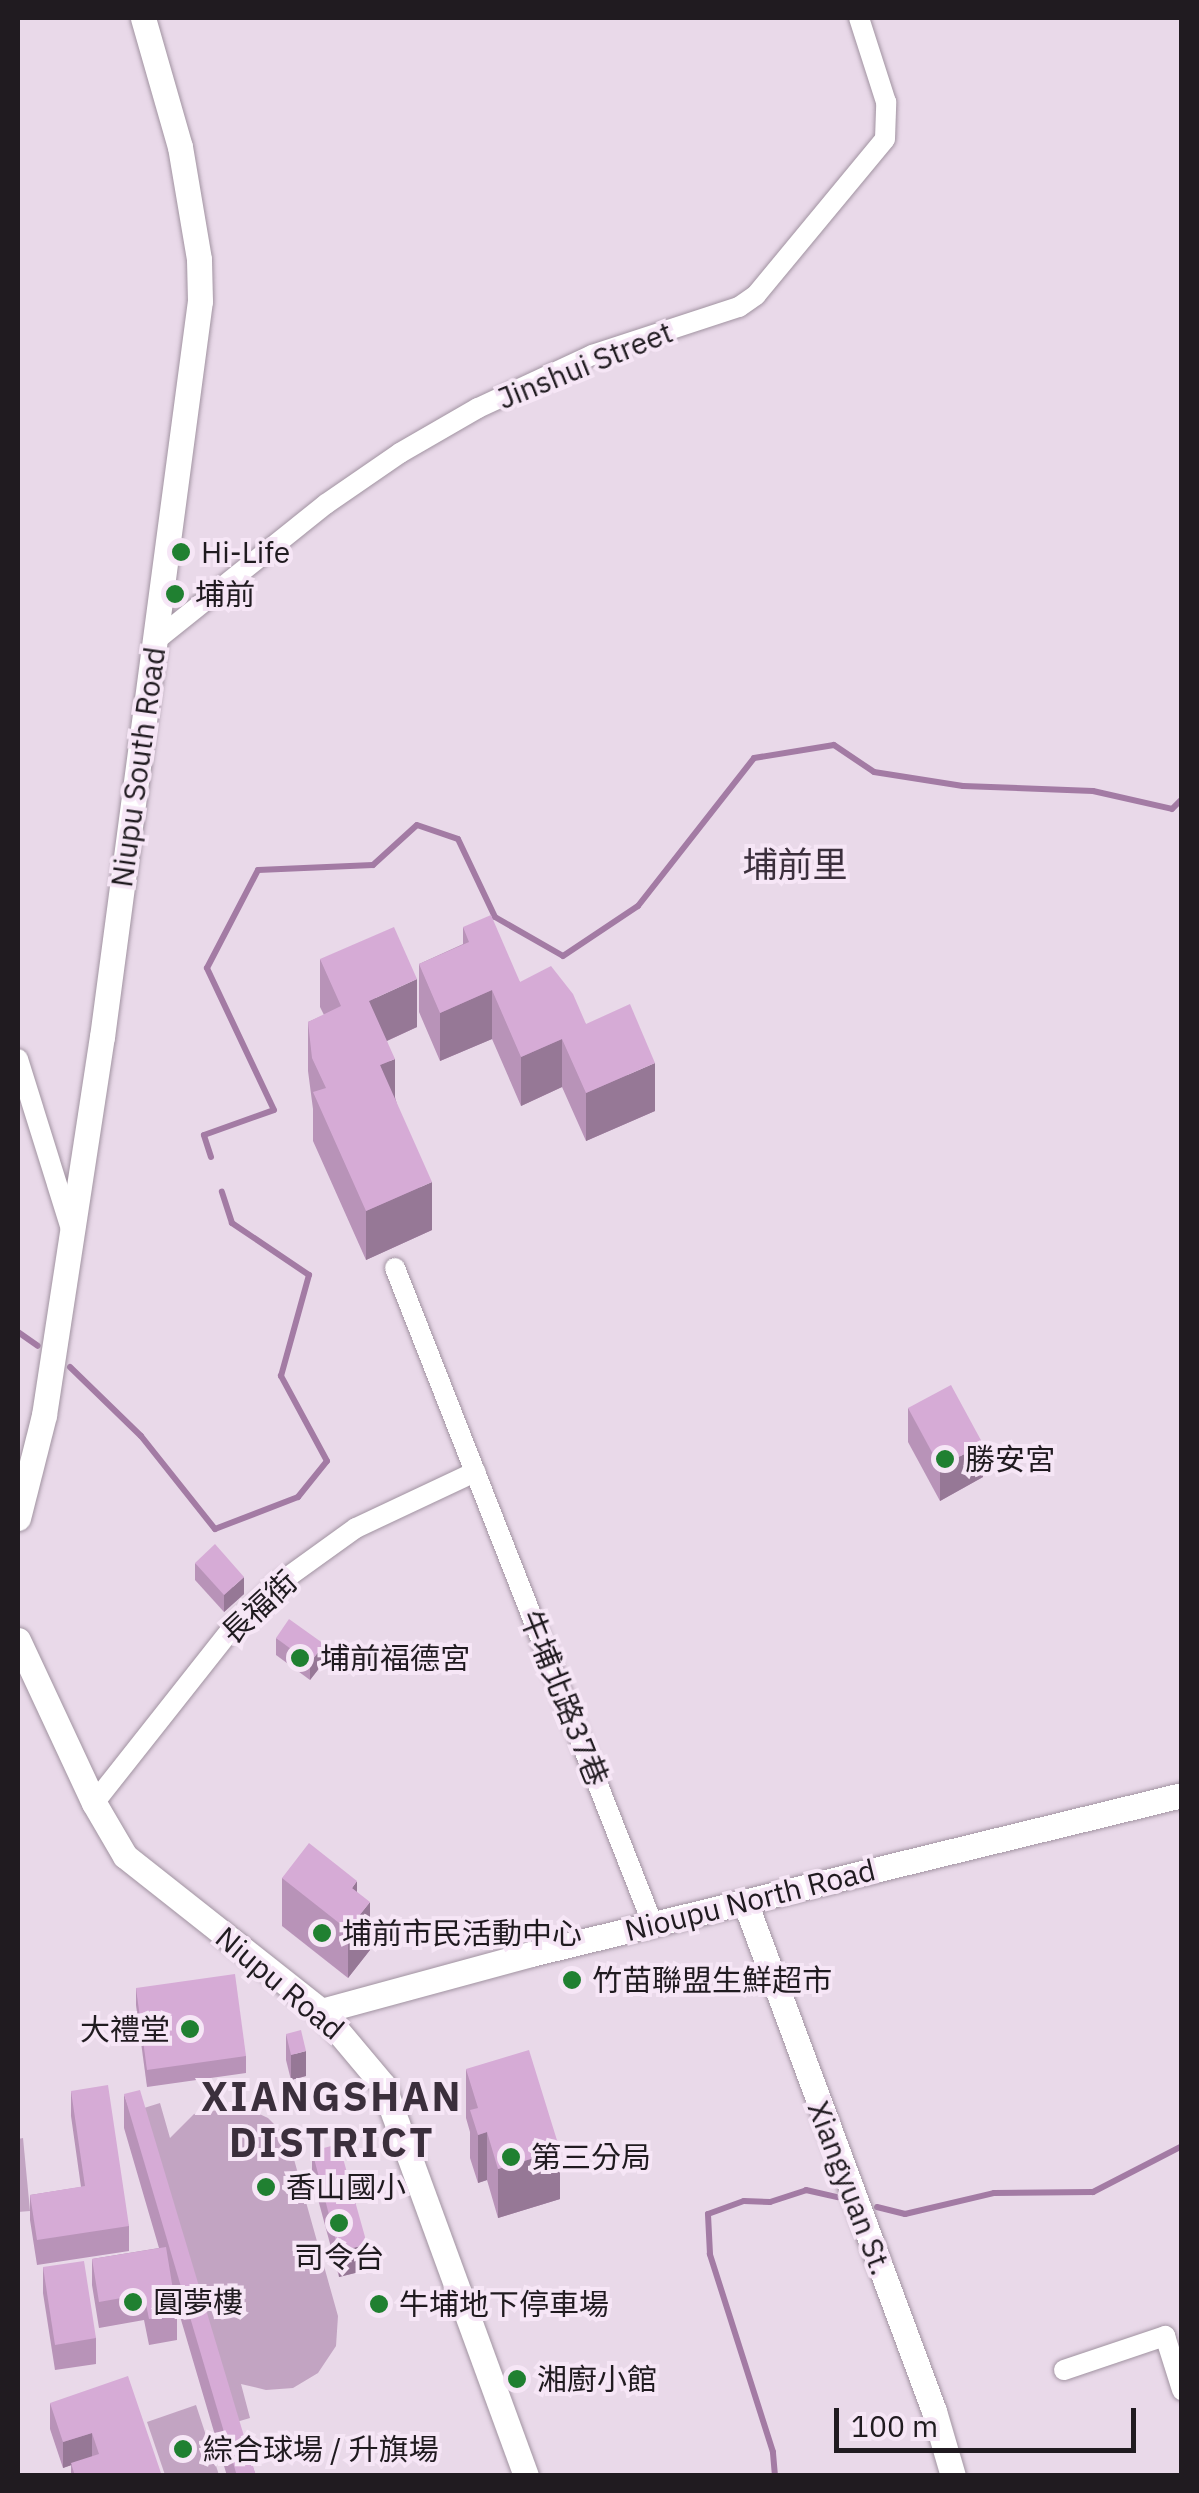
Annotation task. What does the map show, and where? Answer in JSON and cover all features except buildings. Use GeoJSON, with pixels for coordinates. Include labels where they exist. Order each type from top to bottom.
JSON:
{"type":"FeatureCollection","features":[{"type":"Feature","properties":{"kind":"street","name":"Niupu South Road"},"geometry":{"type":"LineString","coordinates":[[18,1518],[44,1416],[102,1036],[200,301],[199,259],[180,147],[142,18]]}},
{"type":"Feature","properties":{"kind":"street","name":"Jinshui Street"},"geometry":{"type":"LineString","coordinates":[[155,641],[326,504],[400,452],[478,408],[592,356],[739,307],[756,295],[886,139],[886,102],[859,18]]}},
{"type":"Feature","properties":{"kind":"street"},"geometry":{"type":"LineString","coordinates":[[18,1059],[70,1226]]}},
{"type":"Feature","properties":{"kind":"street","name":"牛埔北路37巷"},"geometry":{"type":"LineString","coordinates":[[395,1268],[653,1925]]}},
{"type":"Feature","properties":{"kind":"street","name":"長福街"},"geometry":{"type":"LineString","coordinates":[[94,1803],[232,1628],[278,1584],[371,1520],[475,1472]]}},
{"type":"Feature","properties":{"kind":"street","name":"Niupu Road"},"geometry":{"type":"LineString","coordinates":[[18,1640],[94,1803],[134,1866],[321,2011],[383,2085],[526,2476]]}},
{"type":"Feature","properties":{"kind":"street","name":"Nioupu North Road"},"geometry":{"type":"LineString","coordinates":[[321,2011],[1182,1795]]}},
{"type":"Feature","properties":{"kind":"street","name":"Xiangyuan St."},"geometry":{"type":"LineString","coordinates":[[745,1902],[934,2411],[953,2476]]}},
{"type":"Feature","properties":{"kind":"street"},"geometry":{"type":"LineString","coordinates":[[1064,2370],[1166,2336],[1182,2390]]}},
{"type":"Feature","properties":{"kind":"shaded area"},"geometry":{"type":"Polygon","coordinates":[[[160,2103],[170,2138],[194,2114],[242,2106],[268,2118],[288,2138],[338,2316],[336,2346],[318,2373],[293,2388],[266,2390],[241,2384],[250,2418],[233,2423],[144,2108],[160,2103]]]}},
{"type":"Feature","properties":{"kind":"shaded area"},"geometry":{"type":"Polygon","coordinates":[[[23,2138],[30,2211],[18,2212],[18,2139],[23,2138]]]}},
{"type":"Feature","properties":{"kind":"shaded area","name":"綜合球場 / 升旗場"},"geometry":{"type":"Polygon","coordinates":[[[196,2405],[219,2475],[165,2475],[147,2422],[196,2405]]]}},
{"type":"Feature","properties":{"kind":"waterway"},"geometry":{"type":"LineString","coordinates":[[211,1157],[204,1135],[274,1110],[207,968],[258,870],[373,865],[417,825],[458,839],[495,917],[563,956],[638,906],[754,758],[834,745],[874,772],[963,786],[1093,791],[1172,809],[1182,799]]}},
{"type":"Feature","properties":{"kind":"waterway"},"geometry":{"type":"LineString","coordinates":[[70,1367],[141,1436],[215,1529],[298,1497],[327,1461],[281,1376],[309,1275],[232,1223],[222,1192]]}},
{"type":"Feature","properties":{"kind":"waterway"},"geometry":{"type":"LineString","coordinates":[[18,1332],[38,1346]]}},
{"type":"Feature","properties":{"kind":"waterway"},"geometry":{"type":"LineString","coordinates":[[877,2207],[905,2214],[994,2193],[1093,2192],[1182,2146]]}},
{"type":"Feature","properties":{"kind":"waterway"},"geometry":{"type":"LineString","coordinates":[[775,2476],[773,2452],[710,2254],[708,2214],[744,2201],[770,2202],[806,2190],[837,2197]]}},
{"type":"Feature","properties":{"kind":"place","name":"Hi-Life"},"geometry":{"type":"Point","coordinates":[181,552]}},
{"type":"Feature","properties":{"kind":"place","name":"埔前"},"geometry":{"type":"Point","coordinates":[175,594]}},
{"type":"Feature","properties":{"kind":"place","name":"勝安宮"},"geometry":{"type":"Point","coordinates":[945,1459]}},
{"type":"Feature","properties":{"kind":"place","name":"埔前福德宮"},"geometry":{"type":"Point","coordinates":[300,1658]}},
{"type":"Feature","properties":{"kind":"place","name":"埔前市民活動中心"},"geometry":{"type":"Point","coordinates":[322,1933]}},
{"type":"Feature","properties":{"kind":"place","name":"竹苗聯盟生鮮超市"},"geometry":{"type":"Point","coordinates":[572,1980]}},
{"type":"Feature","properties":{"kind":"place","name":"大禮堂"},"geometry":{"type":"Point","coordinates":[190,2029]}},
{"type":"Feature","properties":{"kind":"place","name":"第三分局"},"geometry":{"type":"Point","coordinates":[511,2157]}},
{"type":"Feature","properties":{"kind":"place","name":"香山國小"},"geometry":{"type":"Point","coordinates":[266,2187]}},
{"type":"Feature","properties":{"kind":"place","name":"司令台"},"geometry":{"type":"Point","coordinates":[339,2223]}},
{"type":"Feature","properties":{"kind":"place","name":"圓夢樓"},"geometry":{"type":"Point","coordinates":[133,2302]}},
{"type":"Feature","properties":{"kind":"place","name":"牛埔地下停車場"},"geometry":{"type":"Point","coordinates":[379,2304]}},
{"type":"Feature","properties":{"kind":"place","name":"湘廚小館"},"geometry":{"type":"Point","coordinates":[517,2379]}},
{"type":"Feature","properties":{"kind":"place","name":"綜合球場 / 升旗場"},"geometry":{"type":"Point","coordinates":[183,2449]}},
{"type":"Feature","properties":{"kind":"district","name":"埔前里"},"geometry":{"type":"Point","coordinates":[795,864]}},
{"type":"Feature","properties":{"kind":"district","name":"XIANGSHAN DISTRICT"},"geometry":{"type":"Point","coordinates":[332,2119]}}]}
